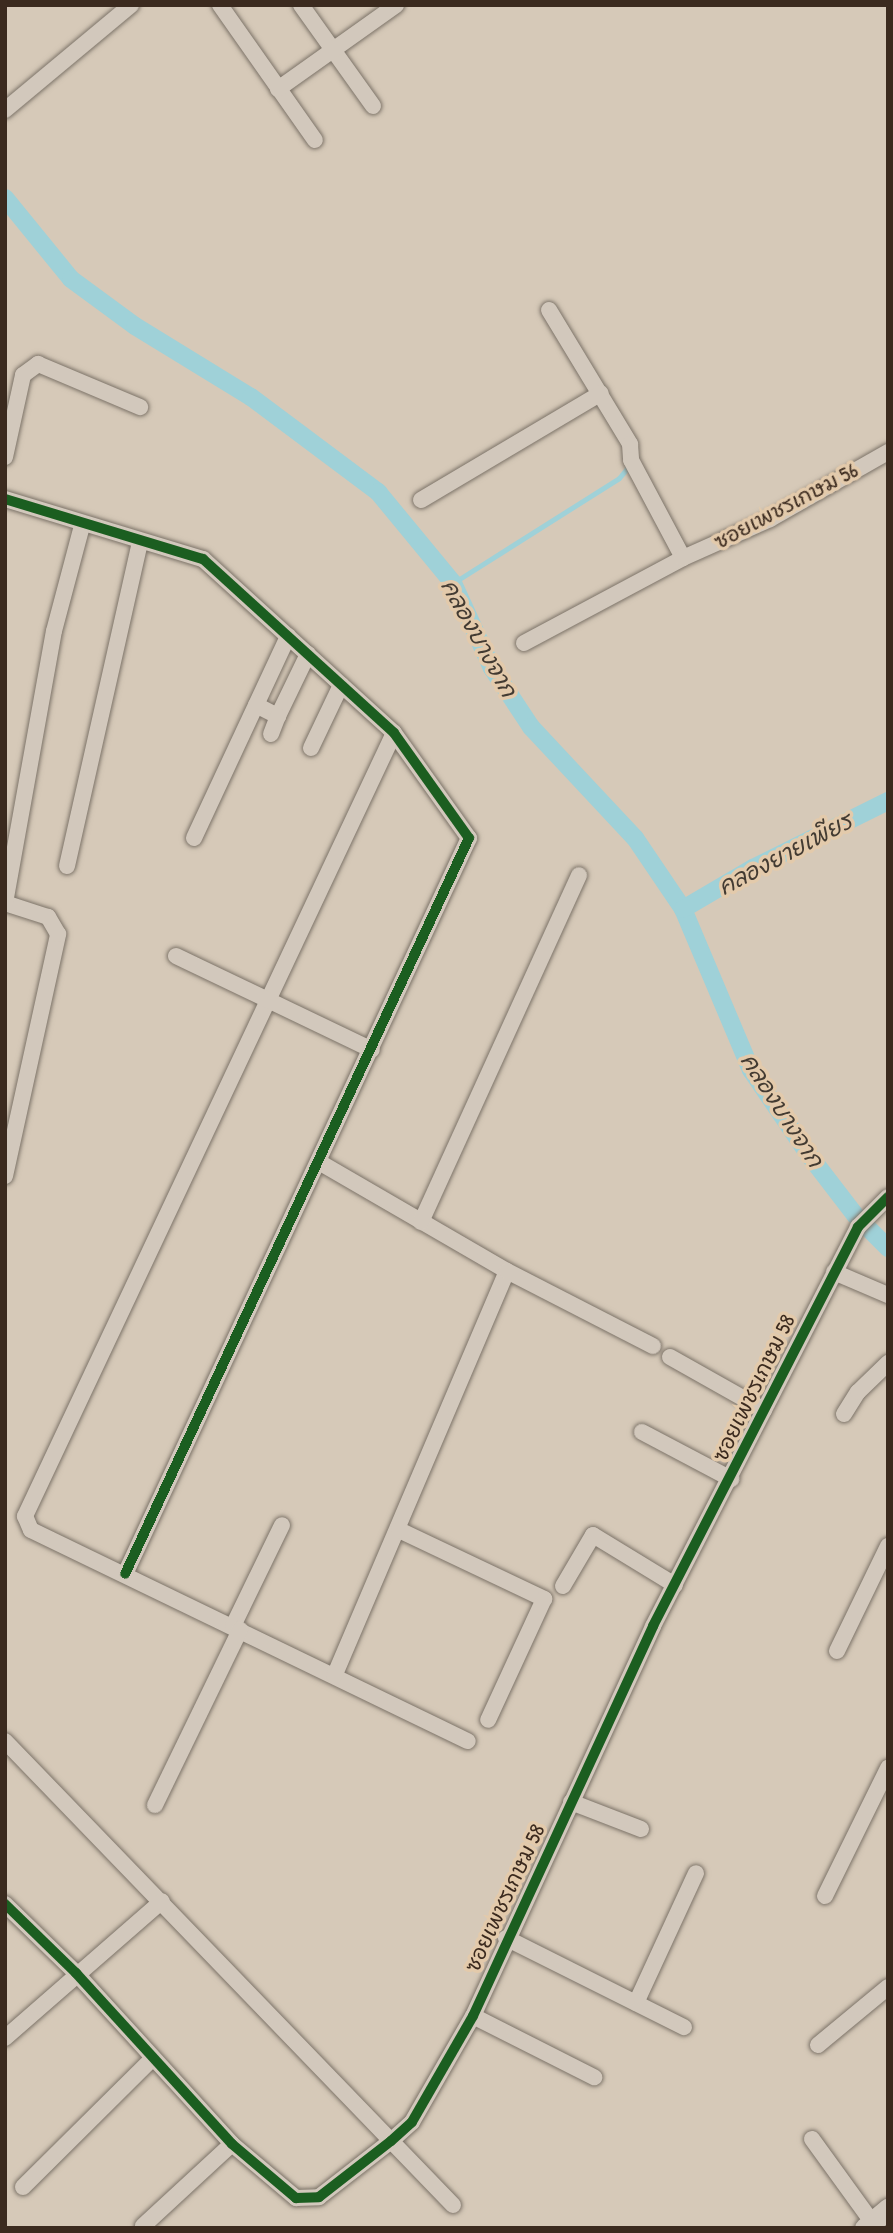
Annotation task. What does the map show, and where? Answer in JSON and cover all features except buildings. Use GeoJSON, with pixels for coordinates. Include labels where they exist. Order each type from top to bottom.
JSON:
{"type":"FeatureCollection","features":[{"type":"Feature","properties":{"kind":"street"},"geometry":{"type":"LineString","coordinates":[[5,110],[113,11],[131,5]]}},
{"type":"Feature","properties":{"kind":"street"},"geometry":{"type":"LineString","coordinates":[[220,5],[315,140]]}},
{"type":"Feature","properties":{"kind":"street"},"geometry":{"type":"LineString","coordinates":[[301,5],[373,106]]}},
{"type":"Feature","properties":{"kind":"street"},"geometry":{"type":"LineString","coordinates":[[278,89],[396,5]]}},
{"type":"Feature","properties":{"kind":"street"},"geometry":{"type":"LineString","coordinates":[[549,310],[631,444],[632,463],[683,558]]}},
{"type":"Feature","properties":{"kind":"street"},"geometry":{"type":"LineString","coordinates":[[5,457],[23,375],[38,364],[140,407]]}},
{"type":"Feature","properties":{"kind":"street"},"geometry":{"type":"LineString","coordinates":[[421,500],[600,393]]}},
{"type":"Feature","properties":{"kind":"street","name":"ซอยเพชรเกษม 56"},"geometry":{"type":"LineString","coordinates":[[524,643],[683,558],[770,519],[888,452]]}},
{"type":"Feature","properties":{"kind":"street"},"geometry":{"type":"LineString","coordinates":[[5,499],[82,526],[203,559],[394,733],[469,838],[125,1574]]}},
{"type":"Feature","properties":{"kind":"street"},"geometry":{"type":"LineString","coordinates":[[5,1176],[58,934],[48,918],[5,903],[54,631],[82,526]]}},
{"type":"Feature","properties":{"kind":"street"},"geometry":{"type":"LineString","coordinates":[[67,866],[139,542]]}},
{"type":"Feature","properties":{"kind":"street"},"geometry":{"type":"LineString","coordinates":[[194,838],[288,636]]}},
{"type":"Feature","properties":{"kind":"street"},"geometry":{"type":"LineString","coordinates":[[271,734],[308,654]]}},
{"type":"Feature","properties":{"kind":"street"},"geometry":{"type":"LineString","coordinates":[[311,748],[341,685]]}},
{"type":"Feature","properties":{"kind":"street"},"geometry":{"type":"LineString","coordinates":[[256,705],[278,716]]}},
{"type":"Feature","properties":{"kind":"street"},"geometry":{"type":"LineString","coordinates":[[394,733],[265,1001],[25,1516],[31,1530],[468,1741]]}},
{"type":"Feature","properties":{"kind":"street"},"geometry":{"type":"LineString","coordinates":[[421,1222],[579,875]]}},
{"type":"Feature","properties":{"kind":"street"},"geometry":{"type":"LineString","coordinates":[[176,957],[372,1050]]}},
{"type":"Feature","properties":{"kind":"street"},"geometry":{"type":"LineString","coordinates":[[319,1162],[507,1271],[653,1346]]}},
{"type":"Feature","properties":{"kind":"street","name":"ซอยเพชรเกษม 58"},"geometry":{"type":"LineString","coordinates":[[5,1904],[76,1973],[232,2144],[306,2201],[319,2197],[391,2141],[412,2122],[473,2016],[506,1938],[675,1585],[858,1227],[885,1199]]}},
{"type":"Feature","properties":{"kind":"street"},"geometry":{"type":"LineString","coordinates":[[334,1676],[399,1530],[507,1271]]}},
{"type":"Feature","properties":{"kind":"street"},"geometry":{"type":"LineString","coordinates":[[834,1272],[888,1296]]}},
{"type":"Feature","properties":{"kind":"street"},"geometry":{"type":"LineString","coordinates":[[670,1357],[764,1410]]}},
{"type":"Feature","properties":{"kind":"street"},"geometry":{"type":"LineString","coordinates":[[844,1414],[858,1392],[888,1363]]}},
{"type":"Feature","properties":{"kind":"street"},"geometry":{"type":"LineString","coordinates":[[642,1432],[730,1479]]}},
{"type":"Feature","properties":{"kind":"street"},"geometry":{"type":"LineString","coordinates":[[155,1805],[282,1525]]}},
{"type":"Feature","properties":{"kind":"street"},"geometry":{"type":"LineString","coordinates":[[399,1530],[544,1599],[488,1720]]}},
{"type":"Feature","properties":{"kind":"street"},"geometry":{"type":"LineString","coordinates":[[562,1586],[593,1535],[675,1585]]}},
{"type":"Feature","properties":{"kind":"street"},"geometry":{"type":"LineString","coordinates":[[837,1651],[888,1546]]}},
{"type":"Feature","properties":{"kind":"street"},"geometry":{"type":"LineString","coordinates":[[5,1741],[453,2205]]}},
{"type":"Feature","properties":{"kind":"street"},"geometry":{"type":"LineString","coordinates":[[825,1896],[888,1768]]}},
{"type":"Feature","properties":{"kind":"street"},"geometry":{"type":"LineString","coordinates":[[571,1802],[641,1829]]}},
{"type":"Feature","properties":{"kind":"street"},"geometry":{"type":"LineString","coordinates":[[636,2003],[696,1872]]}},
{"type":"Feature","properties":{"kind":"street"},"geometry":{"type":"LineString","coordinates":[[5,2038],[76,1973],[162,1901]]}},
{"type":"Feature","properties":{"kind":"street"},"geometry":{"type":"LineString","coordinates":[[506,1938],[684,2027]]}},
{"type":"Feature","properties":{"kind":"street"},"geometry":{"type":"LineString","coordinates":[[818,2045],[888,1987]]}},
{"type":"Feature","properties":{"kind":"street"},"geometry":{"type":"LineString","coordinates":[[473,2016],[594,2077]]}},
{"type":"Feature","properties":{"kind":"street"},"geometry":{"type":"LineString","coordinates":[[23,2187],[153,2058]]}},
{"type":"Feature","properties":{"kind":"street"},"geometry":{"type":"LineString","coordinates":[[812,2139],[875,2219]]}},
{"type":"Feature","properties":{"kind":"street"},"geometry":{"type":"LineString","coordinates":[[143,2226],[232,2144]]}},
{"type":"Feature","properties":{"kind":"waterway","name":"คลองบางจาก"},"geometry":{"type":"LineString","coordinates":[[5,198],[71,279],[135,326],[251,397],[378,492],[453,583],[492,668],[531,727],[635,838],[683,909],[751,1070],[809,1155],[855,1215],[888,1248]]}},
{"type":"Feature","properties":{"kind":"waterway"},"geometry":{"type":"LineString","coordinates":[[453,583],[619,478],[630,465]]}},
{"type":"Feature","properties":{"kind":"waterway","name":"คลองยายเพียร"},"geometry":{"type":"LineString","coordinates":[[683,909],[753,868],[888,801]]}},
{"type":"Feature","properties":{"kind":"cycle path"},"geometry":{"type":"LineString","coordinates":[[5,499],[203,559],[394,733],[469,838],[125,1574]]}},
{"type":"Feature","properties":{"kind":"cycle path"},"geometry":{"type":"LineString","coordinates":[[5,1904],[76,1973],[232,2144],[296,2198],[319,2197],[391,2141],[412,2122],[473,2016],[653,1626],[858,1227],[888,1197]]}}]}
